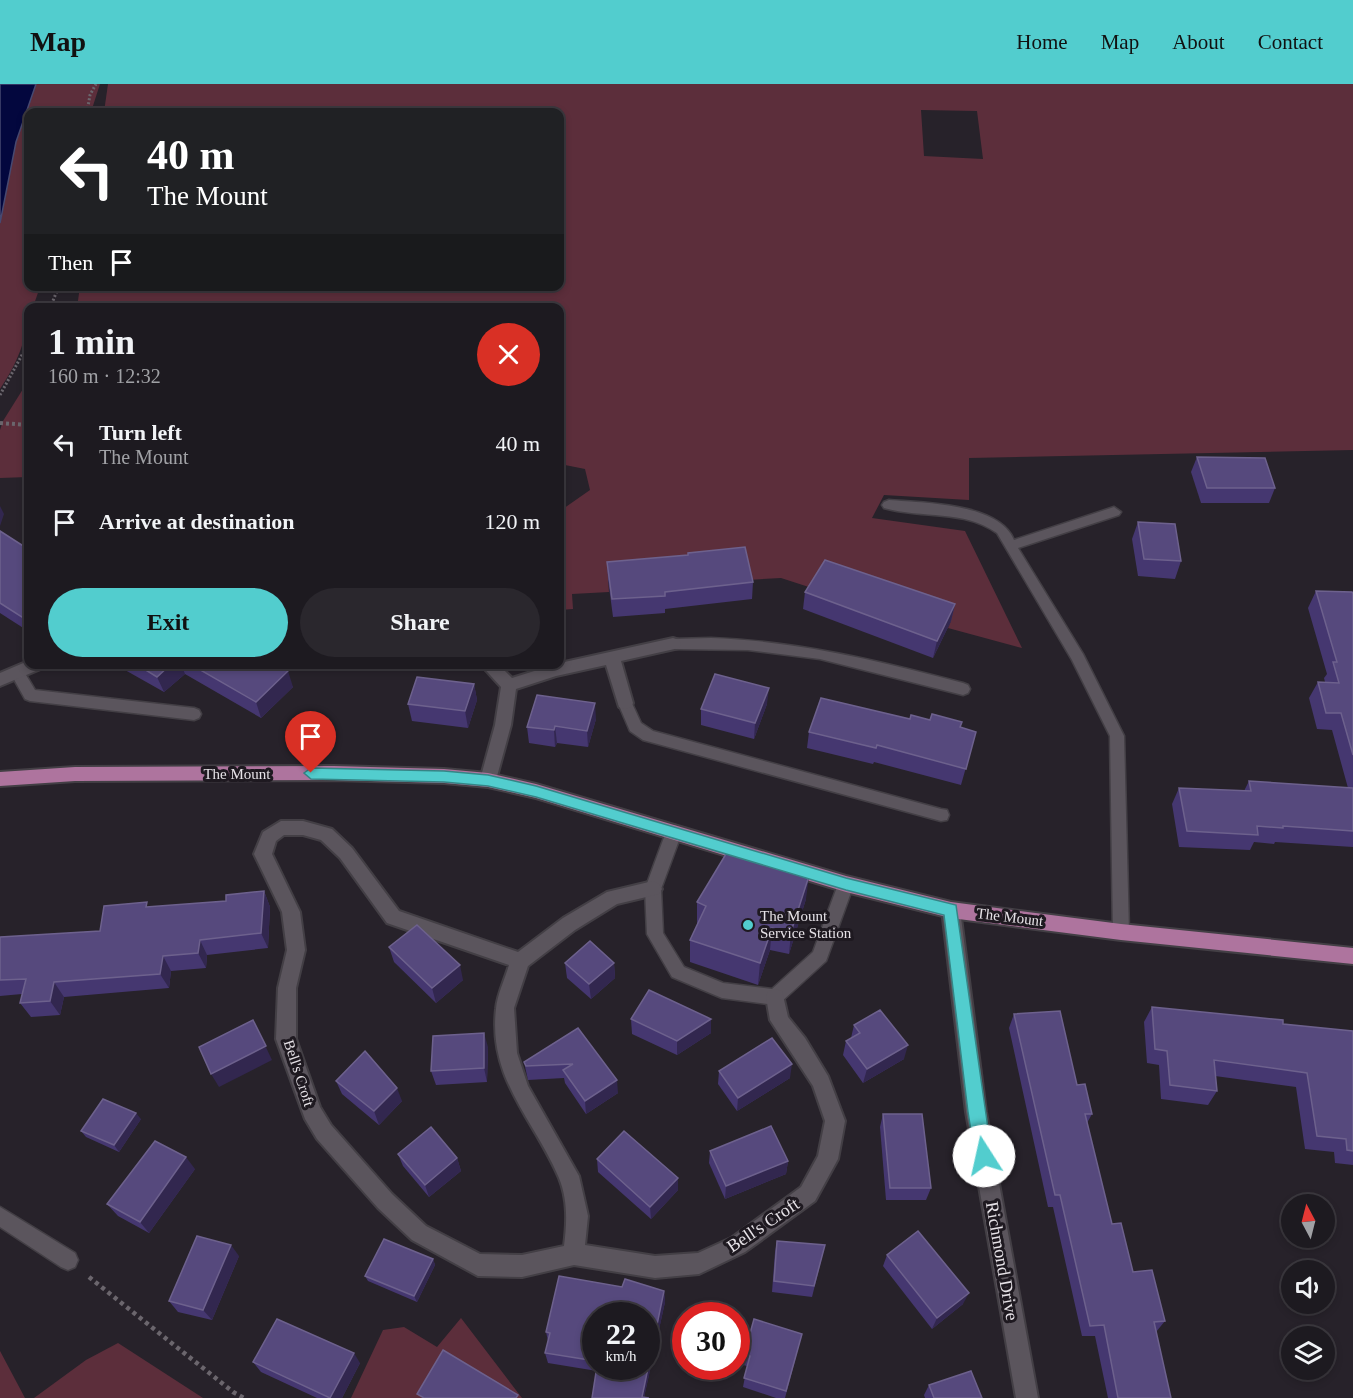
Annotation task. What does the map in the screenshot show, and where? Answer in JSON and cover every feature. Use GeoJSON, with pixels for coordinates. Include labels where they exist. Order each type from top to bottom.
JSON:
{"type":"FeatureCollection","features":[{"type":"Feature","properties":{"kind":"main road","name":"The Mount"},"geometry":{"type":"LineString","coordinates":[[0,778],[75,774],[334,773],[444,776],[488,780],[674,832],[846,884],[951,910],[1121,932],[1353,956]]}},
{"type":"Feature","properties":{"kind":"street"},"geometry":{"type":"LineString","coordinates":[[564,668],[673,644]]}},
{"type":"Feature","properties":{"kind":"street"},"geometry":{"type":"LineString","coordinates":[[612,658],[625,703]]}},
{"type":"Feature","properties":{"kind":"street"},"geometry":{"type":"LineString","coordinates":[[0,680],[28,669]]}},
{"type":"Feature","properties":{"kind":"street"},"geometry":{"type":"LineString","coordinates":[[493,669],[509,684]]}},
{"type":"Feature","properties":{"kind":"street"},"geometry":{"type":"LineString","coordinates":[[509,684],[561,669]]}},
{"type":"Feature","properties":{"kind":"street"},"geometry":{"type":"LineString","coordinates":[[488,780],[502,725],[509,684]]}},
{"type":"Feature","properties":{"kind":"street","name":"Bell's Croft"},"geometry":{"type":"LineString","coordinates":[[520,960],[393,917],[346,853],[326,834],[303,828],[281,828],[269,837],[263,854],[291,912],[296,950],[287,988],[286,1039],[312,1112],[324,1132],[385,1200],[419,1233],[478,1265],[522,1266],[574,1254],[655,1267],[699,1263],[738,1245],[808,1194],[828,1159],[836,1121],[821,1082],[798,1044],[779,1020],[775,997]]}},
{"type":"Feature","properties":{"kind":"street"},"geometry":{"type":"LineString","coordinates":[[574,1254],[578,1216],[569,1176],[520,1090],[507,1053],[505,1008],[520,960],[569,924],[613,897],[653,889]]}},
{"type":"Feature","properties":{"kind":"street","name":"Richmond Drive"},"geometry":{"type":"LineString","coordinates":[[951,910],[976,1112],[1027,1398]]}},
{"type":"Feature","properties":{"kind":"lane"},"geometry":{"type":"LineString","coordinates":[[889,505],[957,512],[986,521],[1003,530],[1010,546],[1078,658],[1117,736],[1121,932]]}},
{"type":"Feature","properties":{"kind":"lane"},"geometry":{"type":"LineString","coordinates":[[1010,546],[1114,512]]}},
{"type":"Feature","properties":{"kind":"lane"},"geometry":{"type":"LineString","coordinates":[[673,644],[712,642],[807,650],[963,689]]}},
{"type":"Feature","properties":{"kind":"lane"},"geometry":{"type":"LineString","coordinates":[[18,674],[30,695],[194,714]]}},
{"type":"Feature","properties":{"kind":"lane"},"geometry":{"type":"LineString","coordinates":[[625,703],[635,727],[648,736],[941,815]]}},
{"type":"Feature","properties":{"kind":"lane"},"geometry":{"type":"LineString","coordinates":[[674,832],[653,889],[655,934],[678,972],[722,990],[775,997],[820,956],[846,884]]}},
{"type":"Feature","properties":{"kind":"lane"},"geometry":{"type":"LineString","coordinates":[[0,1216],[68,1260]]}},
{"type":"Feature","properties":{"kind":"path"},"geometry":{"type":"LineString","coordinates":[[88,108],[90,95],[96,84]]}},
{"type":"Feature","properties":{"kind":"path"},"geometry":{"type":"LineString","coordinates":[[0,395],[24,351]]}},
{"type":"Feature","properties":{"kind":"path"},"geometry":{"type":"LineString","coordinates":[[0,423],[24,424]]}},
{"type":"Feature","properties":{"kind":"path"},"geometry":{"type":"LineString","coordinates":[[68,1260],[233,1392],[244,1398]]}},
{"type":"Feature","properties":{"kind":"shaded area"},"geometry":{"type":"Polygon","coordinates":[[[0,84],[36,84],[28,108],[24,108],[24,119],[16,142],[0,223],[0,84]]]}},
{"type":"Feature","properties":{"kind":"shaded area"},"geometry":{"type":"Polygon","coordinates":[[[36,84],[100,84],[92,108],[28,108],[36,84]]]}},
{"type":"Feature","properties":{"kind":"shaded area"},"geometry":{"type":"Polygon","coordinates":[[[108,84],[1353,84],[1353,450],[969,458],[969,500],[884,495],[872,518],[965,531],[1022,648],[948,628],[951,621],[815,589],[781,578],[747,580],[608,579],[609,592],[572,594],[573,609],[564,610],[564,508],[590,490],[585,469],[564,465],[564,303],[78,303],[79,291],[564,291],[564,108],[105,108],[108,84]],[[921,110],[924,156],[983,159],[977,111],[921,110]]]}},
{"type":"Feature","properties":{"kind":"shaded area"},"geometry":{"type":"Polygon","coordinates":[[[24,119],[24,291],[39,291],[34,303],[24,303],[24,337],[12,370],[0,389],[0,223],[16,142],[24,119]]]}},
{"type":"Feature","properties":{"kind":"shaded area"},"geometry":{"type":"Polygon","coordinates":[[[24,387],[24,477],[0,478],[0,430],[3,421],[24,387]]]}},
{"type":"Feature","properties":{"kind":"shaded area"},"geometry":{"type":"Polygon","coordinates":[[[461,1318],[522,1398],[351,1398],[383,1330],[404,1327],[437,1347],[461,1318]]]}},
{"type":"Feature","properties":{"kind":"shaded area"},"geometry":{"type":"Polygon","coordinates":[[[118,1343],[203,1398],[34,1398],[86,1360],[118,1343]]]}},
{"type":"Feature","properties":{"kind":"shaded area"},"geometry":{"type":"Polygon","coordinates":[[[0,1351],[25,1398],[0,1398],[0,1351]]]}},
{"type":"Feature","properties":{"kind":"building"},"geometry":{"type":"Polygon","coordinates":[[[1197,457],[1265,458],[1275,488],[1207,488],[1197,457]]]}},
{"type":"Feature","properties":{"kind":"building"},"geometry":{"type":"Polygon","coordinates":[[[1138,522],[1175,524],[1181,561],[1144,559],[1138,522]]]}},
{"type":"Feature","properties":{"kind":"building"},"geometry":{"type":"Polygon","coordinates":[[[0,531],[24,546],[24,618],[0,603],[0,531]]]}},
{"type":"Feature","properties":{"kind":"building"},"geometry":{"type":"Polygon","coordinates":[[[745,547],[753,582],[665,592],[665,596],[612,599],[607,562],[745,547]]]}},
{"type":"Feature","properties":{"kind":"building"},"geometry":{"type":"Polygon","coordinates":[[[825,560],[955,604],[937,641],[805,592],[825,560]]]}},
{"type":"Feature","properties":{"kind":"building"},"geometry":{"type":"Polygon","coordinates":[[[1316,591],[1352,592],[1353,594],[1353,755],[1341,713],[1326,713],[1318,682],[1339,683],[1333,662],[1337,662],[1316,591]]]}},
{"type":"Feature","properties":{"kind":"building"},"geometry":{"type":"Polygon","coordinates":[[[144,669],[166,669],[157,677],[144,669]]]}},
{"type":"Feature","properties":{"kind":"building"},"geometry":{"type":"Polygon","coordinates":[[[199,669],[285,669],[288,671],[256,702],[199,669]]]}},
{"type":"Feature","properties":{"kind":"building"},"geometry":{"type":"Polygon","coordinates":[[[715,674],[769,688],[755,723],[701,709],[715,674]]]}},
{"type":"Feature","properties":{"kind":"building"},"geometry":{"type":"Polygon","coordinates":[[[417,677],[474,684],[465,711],[408,704],[417,677]]]}},
{"type":"Feature","properties":{"kind":"building"},"geometry":{"type":"Polygon","coordinates":[[[537,695],[595,703],[587,731],[555,726],[554,730],[527,727],[537,695]]]}},
{"type":"Feature","properties":{"kind":"building"},"geometry":{"type":"Polygon","coordinates":[[[821,698],[910,719],[911,715],[930,720],[932,714],[962,722],[960,727],[976,732],[966,769],[877,745],[876,748],[809,732],[821,698]]]}},
{"type":"Feature","properties":{"kind":"building"},"geometry":{"type":"Polygon","coordinates":[[[1249,781],[1353,788],[1353,831],[1257,826],[1258,835],[1187,831],[1179,788],[1251,791],[1249,781]]]}},
{"type":"Feature","properties":{"kind":"building","name":"The Mount Service Station"},"geometry":{"type":"Polygon","coordinates":[[[729,849],[809,876],[791,932],[772,928],[760,963],[690,940],[706,906],[697,902],[729,849]]]}},
{"type":"Feature","properties":{"kind":"building"},"geometry":{"type":"Polygon","coordinates":[[[264,891],[261,933],[200,940],[198,953],[163,956],[160,974],[54,982],[50,1001],[20,1003],[26,979],[0,980],[0,937],[100,931],[104,906],[147,902],[146,907],[226,901],[226,895],[264,891]]]}},
{"type":"Feature","properties":{"kind":"building"},"geometry":{"type":"Polygon","coordinates":[[[417,925],[460,965],[432,988],[389,947],[417,925]]]}},
{"type":"Feature","properties":{"kind":"building"},"geometry":{"type":"Polygon","coordinates":[[[590,941],[614,963],[589,984],[565,963],[590,941]]]}},
{"type":"Feature","properties":{"kind":"building"},"geometry":{"type":"Polygon","coordinates":[[[649,990],[711,1019],[677,1041],[631,1019],[649,990]]]}},
{"type":"Feature","properties":{"kind":"building"},"geometry":{"type":"Polygon","coordinates":[[[1152,1007],[1283,1020],[1283,1024],[1353,1031],[1353,1151],[1347,1150],[1346,1139],[1317,1136],[1307,1073],[1214,1060],[1217,1091],[1170,1085],[1167,1051],[1155,1049],[1152,1007]]]}},
{"type":"Feature","properties":{"kind":"building"},"geometry":{"type":"Polygon","coordinates":[[[880,1010],[908,1045],[867,1069],[846,1041],[860,1033],[854,1025],[880,1010]]]}},
{"type":"Feature","properties":{"kind":"building"},"geometry":{"type":"Polygon","coordinates":[[[1060,1011],[1077,1085],[1085,1084],[1092,1114],[1085,1114],[1112,1224],[1121,1223],[1133,1272],[1152,1270],[1165,1321],[1154,1322],[1171,1398],[1118,1398],[1104,1325],[1090,1326],[1060,1195],[1055,1195],[1014,1014],[1060,1011]]]}},
{"type":"Feature","properties":{"kind":"building"},"geometry":{"type":"Polygon","coordinates":[[[253,1020],[266,1046],[211,1074],[199,1047],[253,1020]]]}},
{"type":"Feature","properties":{"kind":"building"},"geometry":{"type":"Polygon","coordinates":[[[578,1028],[617,1080],[585,1101],[563,1070],[573,1064],[526,1066],[524,1062],[578,1028]]]}},
{"type":"Feature","properties":{"kind":"building"},"geometry":{"type":"Polygon","coordinates":[[[484,1033],[484,1068],[431,1071],[433,1036],[484,1033]]]}},
{"type":"Feature","properties":{"kind":"building"},"geometry":{"type":"Polygon","coordinates":[[[772,1038],[792,1064],[738,1098],[719,1071],[772,1038]]]}},
{"type":"Feature","properties":{"kind":"building"},"geometry":{"type":"Polygon","coordinates":[[[365,1051],[397,1088],[374,1111],[336,1081],[365,1051]]]}},
{"type":"Feature","properties":{"kind":"building"},"geometry":{"type":"Polygon","coordinates":[[[103,1099],[136,1113],[114,1145],[81,1131],[103,1099]]]}},
{"type":"Feature","properties":{"kind":"building"},"geometry":{"type":"Polygon","coordinates":[[[883,1114],[922,1114],[931,1188],[890,1188],[883,1114]]]}},
{"type":"Feature","properties":{"kind":"building"},"geometry":{"type":"Polygon","coordinates":[[[771,1126],[788,1161],[726,1186],[710,1151],[771,1126]]]}},
{"type":"Feature","properties":{"kind":"building"},"geometry":{"type":"Polygon","coordinates":[[[431,1127],[457,1158],[425,1185],[398,1154],[431,1127]]]}},
{"type":"Feature","properties":{"kind":"building"},"geometry":{"type":"Polygon","coordinates":[[[624,1131],[678,1178],[650,1207],[597,1159],[624,1131]]]}},
{"type":"Feature","properties":{"kind":"building"},"geometry":{"type":"Polygon","coordinates":[[[155,1141],[186,1157],[140,1222],[107,1204],[155,1141]]]}},
{"type":"Feature","properties":{"kind":"building"},"geometry":{"type":"Polygon","coordinates":[[[918,1231],[969,1293],[937,1318],[887,1255],[918,1231]]]}},
{"type":"Feature","properties":{"kind":"building"},"geometry":{"type":"Polygon","coordinates":[[[197,1236],[231,1245],[203,1310],[169,1301],[197,1236]]]}},
{"type":"Feature","properties":{"kind":"building"},"geometry":{"type":"Polygon","coordinates":[[[384,1239],[433,1259],[414,1296],[365,1276],[384,1239]]]}},
{"type":"Feature","properties":{"kind":"building"},"geometry":{"type":"Polygon","coordinates":[[[777,1241],[825,1245],[814,1286],[774,1281],[777,1241]]]}},
{"type":"Feature","properties":{"kind":"building"},"geometry":{"type":"Polygon","coordinates":[[[559,1276],[622,1287],[625,1279],[664,1291],[660,1310],[660,1302],[582,1302],[582,1359],[545,1353],[550,1333],[546,1332],[559,1276]]]}},
{"type":"Feature","properties":{"kind":"building"},"geometry":{"type":"Polygon","coordinates":[[[277,1319],[354,1353],[330,1398],[253,1362],[277,1319]]]}},
{"type":"Feature","properties":{"kind":"building"},"geometry":{"type":"Polygon","coordinates":[[[754,1319],[802,1334],[786,1391],[750,1380],[750,1333],[754,1319]]]}},
{"type":"Feature","properties":{"kind":"building"},"geometry":{"type":"Polygon","coordinates":[[[443,1350],[518,1395],[516,1398],[424,1398],[417,1394],[443,1350]]]}},
{"type":"Feature","properties":{"kind":"building"},"geometry":{"type":"Polygon","coordinates":[[[971,1371],[982,1398],[934,1398],[929,1385],[971,1371]]]}},
{"type":"Feature","properties":{"kind":"building"},"geometry":{"type":"Polygon","coordinates":[[[595,1380],[646,1380],[642,1397],[649,1398],[592,1398],[595,1380]]]}},
{"type":"Feature","properties":{"kind":"place","name":"The Mount Service Station"},"geometry":{"type":"Point","coordinates":[748,925]}},
{"type":"Feature","properties":{"kind":"route"},"geometry":{"type":"LineString","coordinates":[[311,773],[444,776],[488,780],[536,792],[846,884],[951,910],[976,1112],[984,1156]]}}]}
